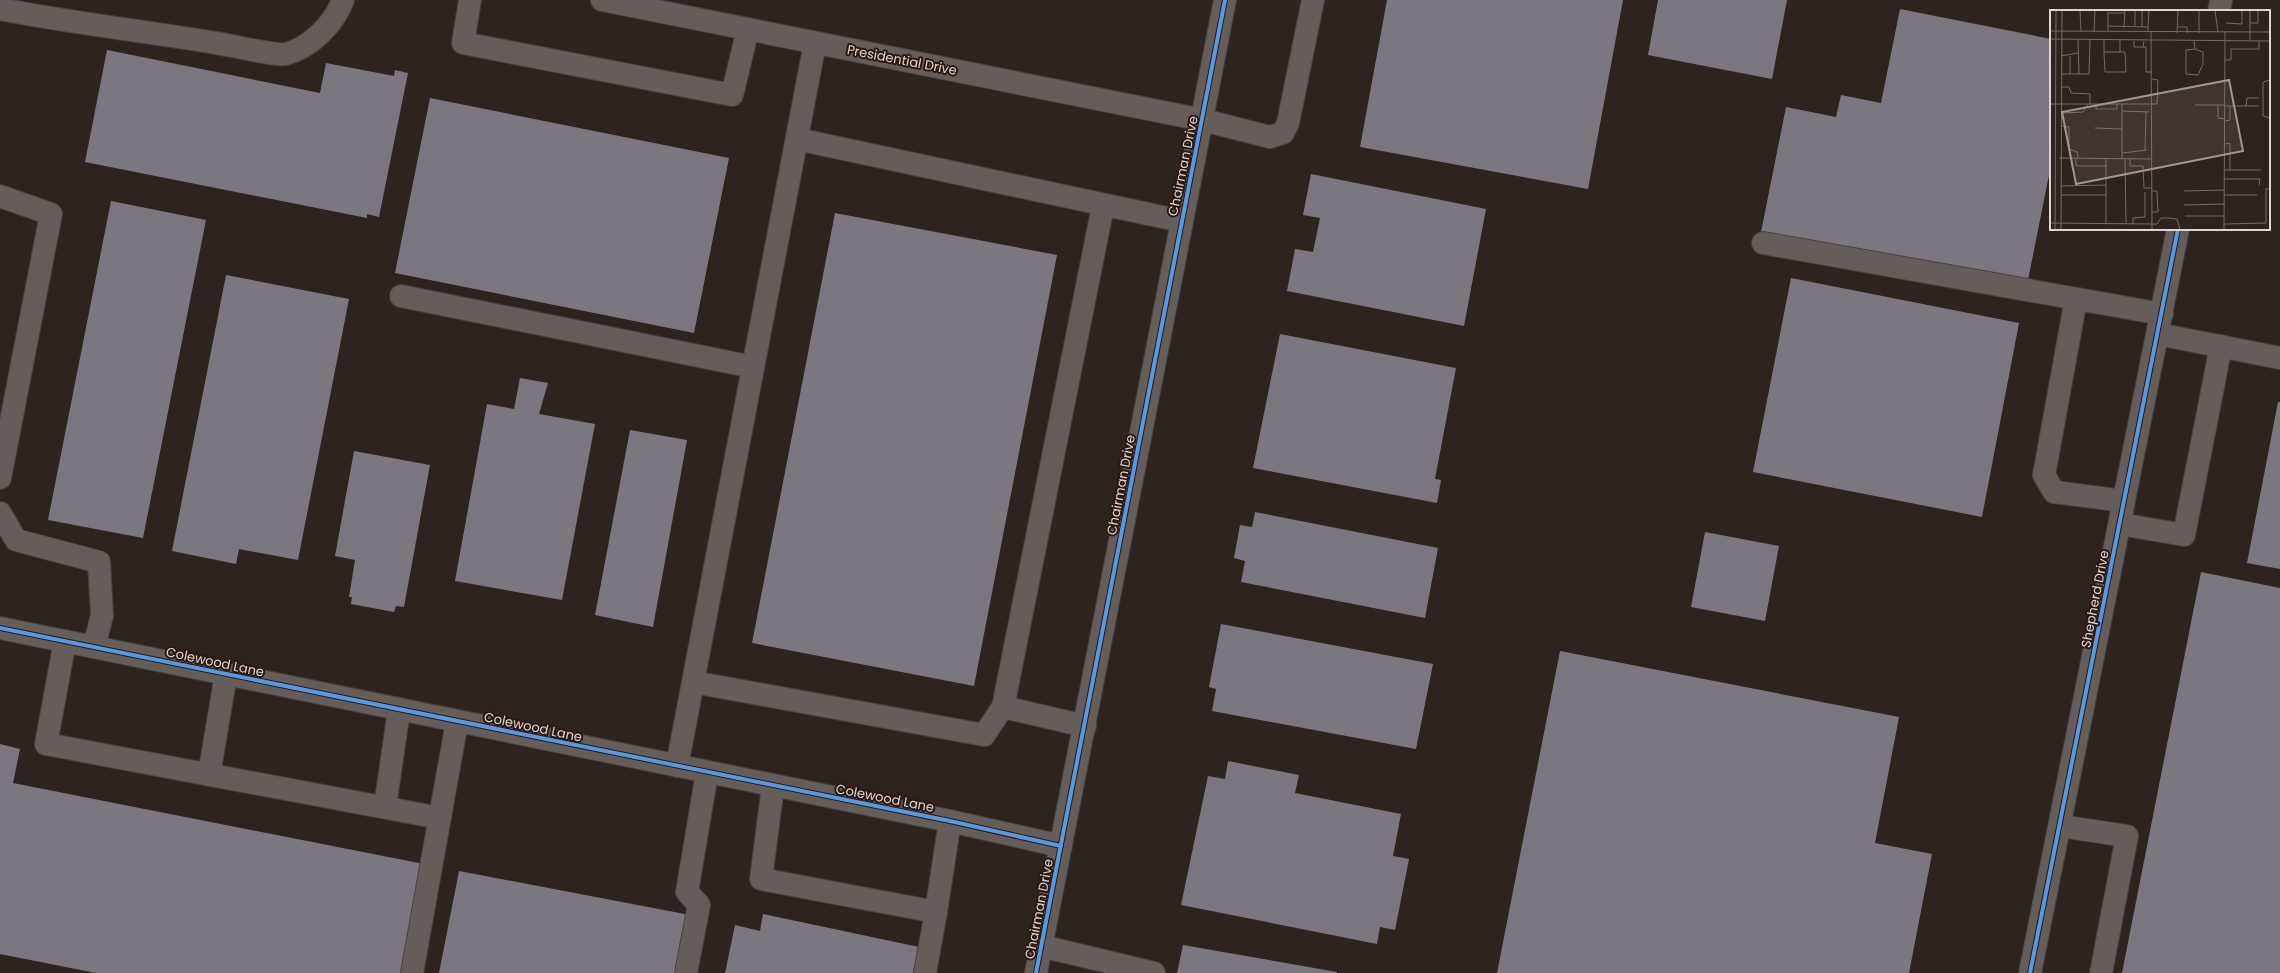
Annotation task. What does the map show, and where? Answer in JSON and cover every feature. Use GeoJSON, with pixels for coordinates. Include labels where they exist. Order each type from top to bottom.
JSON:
{"type":"FeatureCollection","features":[{"type":"Feature","properties":{"kind":"street"},"geometry":{"type":"LineString","coordinates":[[0,9],[60,21],[139,30],[284,54],[309,45],[338,14],[343,0]]}},
{"type":"Feature","properties":{"kind":"street"},"geometry":{"type":"LineString","coordinates":[[470,0],[463,43],[732,95],[748,30]]}},
{"type":"Feature","properties":{"kind":"street","name":"Presidential Drive"},"geometry":{"type":"LineString","coordinates":[[602,0],[1203,120],[1270,137],[1283,134],[1288,123],[1313,0]]}},
{"type":"Feature","properties":{"kind":"street","name":"Chairman Drive"},"geometry":{"type":"LineString","coordinates":[[1036,973],[1085,726],[1181,221],[1203,120],[1225,0]]}},
{"type":"Feature","properties":{"kind":"street"},"geometry":{"type":"LineString","coordinates":[[2219,10],[2221,0]]}},
{"type":"Feature","properties":{"kind":"street"},"geometry":{"type":"LineString","coordinates":[[677,766],[815,43]]}},
{"type":"Feature","properties":{"kind":"street"},"geometry":{"type":"LineString","coordinates":[[797,139],[1103,206],[1181,221]]}},
{"type":"Feature","properties":{"kind":"street"},"geometry":{"type":"LineString","coordinates":[[0,196],[51,214],[0,478]]}},
{"type":"Feature","properties":{"kind":"street"},"geometry":{"type":"LineString","coordinates":[[693,682],[984,735],[1003,707],[1103,206]]}},
{"type":"Feature","properties":{"kind":"street","name":"Shepherd Drive"},"geometry":{"type":"LineString","coordinates":[[2030,973],[2178,230]]}},
{"type":"Feature","properties":{"kind":"street"},"geometry":{"type":"LineString","coordinates":[[1763,243],[2076,299],[2160,324],[2221,346],[2280,358]]}},
{"type":"Feature","properties":{"kind":"street"},"geometry":{"type":"LineString","coordinates":[[401,296],[753,367]]}},
{"type":"Feature","properties":{"kind":"street"},"geometry":{"type":"LineString","coordinates":[[2076,299],[2044,475],[2054,492],[2124,501]]}},
{"type":"Feature","properties":{"kind":"street"},"geometry":{"type":"LineString","coordinates":[[2120,524],[2184,535],[2221,346]]}},
{"type":"Feature","properties":{"kind":"street"},"geometry":{"type":"LineString","coordinates":[[0,513],[16,540],[99,562],[102,616],[94,647]]}},
{"type":"Feature","properties":{"kind":"street","name":"Colewood Lane"},"geometry":{"type":"LineString","coordinates":[[0,628],[707,773],[950,821],[1061,846]]}},
{"type":"Feature","properties":{"kind":"street"},"geometry":{"type":"LineString","coordinates":[[65,641],[46,744],[440,818]]}},
{"type":"Feature","properties":{"kind":"street"},"geometry":{"type":"LineString","coordinates":[[208,774],[226,674]]}},
{"type":"Feature","properties":{"kind":"street"},"geometry":{"type":"LineString","coordinates":[[1003,707],[1085,726]]}},
{"type":"Feature","properties":{"kind":"street"},"geometry":{"type":"LineString","coordinates":[[385,807],[399,710]]}},
{"type":"Feature","properties":{"kind":"street"},"geometry":{"type":"LineString","coordinates":[[412,973],[457,722]]}},
{"type":"Feature","properties":{"kind":"street"},"geometry":{"type":"LineString","coordinates":[[686,973],[699,905],[687,892],[707,773]]}},
{"type":"Feature","properties":{"kind":"street"},"geometry":{"type":"LineString","coordinates":[[773,786],[761,879],[936,912]]}},
{"type":"Feature","properties":{"kind":"street"},"geometry":{"type":"LineString","coordinates":[[925,973],[950,821]]}},
{"type":"Feature","properties":{"kind":"street"},"geometry":{"type":"LineString","coordinates":[[2060,826],[2127,836],[2101,973]]}},
{"type":"Feature","properties":{"kind":"street"},"geometry":{"type":"LineString","coordinates":[[1041,946],[1154,973]]}},
{"type":"Feature","properties":{"kind":"building"},"geometry":{"type":"Polygon","coordinates":[[[1387,0],[1623,0],[1588,189],[1360,147],[1387,0]]]}},
{"type":"Feature","properties":{"kind":"building"},"geometry":{"type":"Polygon","coordinates":[[[1658,0],[1787,0],[1772,79],[1648,55],[1658,0]]]}},
{"type":"Feature","properties":{"kind":"building"},"geometry":{"type":"Polygon","coordinates":[[[1900,9],[2050,39],[2050,170],[2027,285],[1761,232],[1786,107],[1836,117],[1841,95],[1881,103],[1900,9]]]}},
{"type":"Feature","properties":{"kind":"building"},"geometry":{"type":"Polygon","coordinates":[[[107,50],[320,93],[326,63],[394,76],[395,70],[408,73],[379,217],[367,214],[367,218],[85,162],[107,50]]]}},
{"type":"Feature","properties":{"kind":"building"},"geometry":{"type":"Polygon","coordinates":[[[430,98],[729,158],[694,333],[395,273],[430,98]]]}},
{"type":"Feature","properties":{"kind":"building"},"geometry":{"type":"Polygon","coordinates":[[[1311,174],[1486,209],[1464,326],[1287,291],[1295,249],[1313,252],[1320,218],[1303,215],[1311,174]]]}},
{"type":"Feature","properties":{"kind":"building"},"geometry":{"type":"Polygon","coordinates":[[[111,201],[206,220],[143,538],[48,520],[111,201]]]}},
{"type":"Feature","properties":{"kind":"building"},"geometry":{"type":"Polygon","coordinates":[[[835,213],[1057,255],[974,686],[752,643],[835,213]]]}},
{"type":"Feature","properties":{"kind":"building"},"geometry":{"type":"Polygon","coordinates":[[[226,275],[349,299],[298,560],[239,549],[236,564],[172,551],[226,275]]]}},
{"type":"Feature","properties":{"kind":"building"},"geometry":{"type":"Polygon","coordinates":[[[1791,278],[2019,323],[1982,517],[1753,472],[1791,278]]]}},
{"type":"Feature","properties":{"kind":"building"},"geometry":{"type":"Polygon","coordinates":[[[1280,334],[1456,368],[1435,479],[1441,480],[1437,503],[1253,468],[1280,334]]]}},
{"type":"Feature","properties":{"kind":"building"},"geometry":{"type":"Polygon","coordinates":[[[520,378],[548,383],[539,414],[595,424],[562,600],[455,581],[487,404],[514,409],[520,378]]]}},
{"type":"Feature","properties":{"kind":"building"},"geometry":{"type":"Polygon","coordinates":[[[2278,402],[2280,402],[2280,569],[2247,563],[2278,402]]]}},
{"type":"Feature","properties":{"kind":"building"},"geometry":{"type":"Polygon","coordinates":[[[630,430],[687,440],[653,627],[595,615],[630,430]]]}},
{"type":"Feature","properties":{"kind":"building"},"geometry":{"type":"Polygon","coordinates":[[[354,451],[430,465],[404,607],[396,606],[394,612],[351,604],[352,597],[349,597],[355,560],[335,556],[354,451]]]}},
{"type":"Feature","properties":{"kind":"building"},"geometry":{"type":"Polygon","coordinates":[[[1255,512],[1438,548],[1425,618],[1241,582],[1245,561],[1234,558],[1240,525],[1252,527],[1255,512]]]}},
{"type":"Feature","properties":{"kind":"building"},"geometry":{"type":"Polygon","coordinates":[[[1705,532],[1779,546],[1765,621],[1691,607],[1705,532]]]}},
{"type":"Feature","properties":{"kind":"building"},"geometry":{"type":"Polygon","coordinates":[[[2201,572],[2280,588],[2280,973],[2122,973],[2201,572]]]}},
{"type":"Feature","properties":{"kind":"building"},"geometry":{"type":"Polygon","coordinates":[[[1221,624],[1433,664],[1416,749],[1212,711],[1216,689],[1209,687],[1221,624]]]}},
{"type":"Feature","properties":{"kind":"building"},"geometry":{"type":"Polygon","coordinates":[[[1560,651],[1899,717],[1875,843],[1932,854],[1909,973],[1497,973],[1560,651]]]}},
{"type":"Feature","properties":{"kind":"building"},"geometry":{"type":"Polygon","coordinates":[[[0,744],[20,749],[13,783],[424,864],[402,973],[96,973],[0,954],[0,744]]]}},
{"type":"Feature","properties":{"kind":"building"},"geometry":{"type":"Polygon","coordinates":[[[1228,761],[1299,775],[1295,793],[1401,814],[1393,856],[1409,859],[1395,930],[1380,927],[1377,944],[1181,905],[1208,776],[1225,779],[1228,761]]]}},
{"type":"Feature","properties":{"kind":"building"},"geometry":{"type":"Polygon","coordinates":[[[459,871],[690,915],[679,973],[439,973],[459,871]]]}},
{"type":"Feature","properties":{"kind":"building"},"geometry":{"type":"Polygon","coordinates":[[[763,914],[919,947],[913,973],[725,973],[735,925],[760,931],[763,914]]]}},
{"type":"Feature","properties":{"kind":"building"},"geometry":{"type":"Polygon","coordinates":[[[1183,945],[1337,972],[1337,973],[1177,973],[1183,945]]]}},
{"type":"Feature","properties":{"kind":"cycle path"},"geometry":{"type":"LineString","coordinates":[[1036,973],[1225,0]]}},
{"type":"Feature","properties":{"kind":"cycle path"},"geometry":{"type":"LineString","coordinates":[[2030,973],[2178,230]]}},
{"type":"Feature","properties":{"kind":"cycle path"},"geometry":{"type":"LineString","coordinates":[[0,628],[950,821],[1061,846]]}}]}
